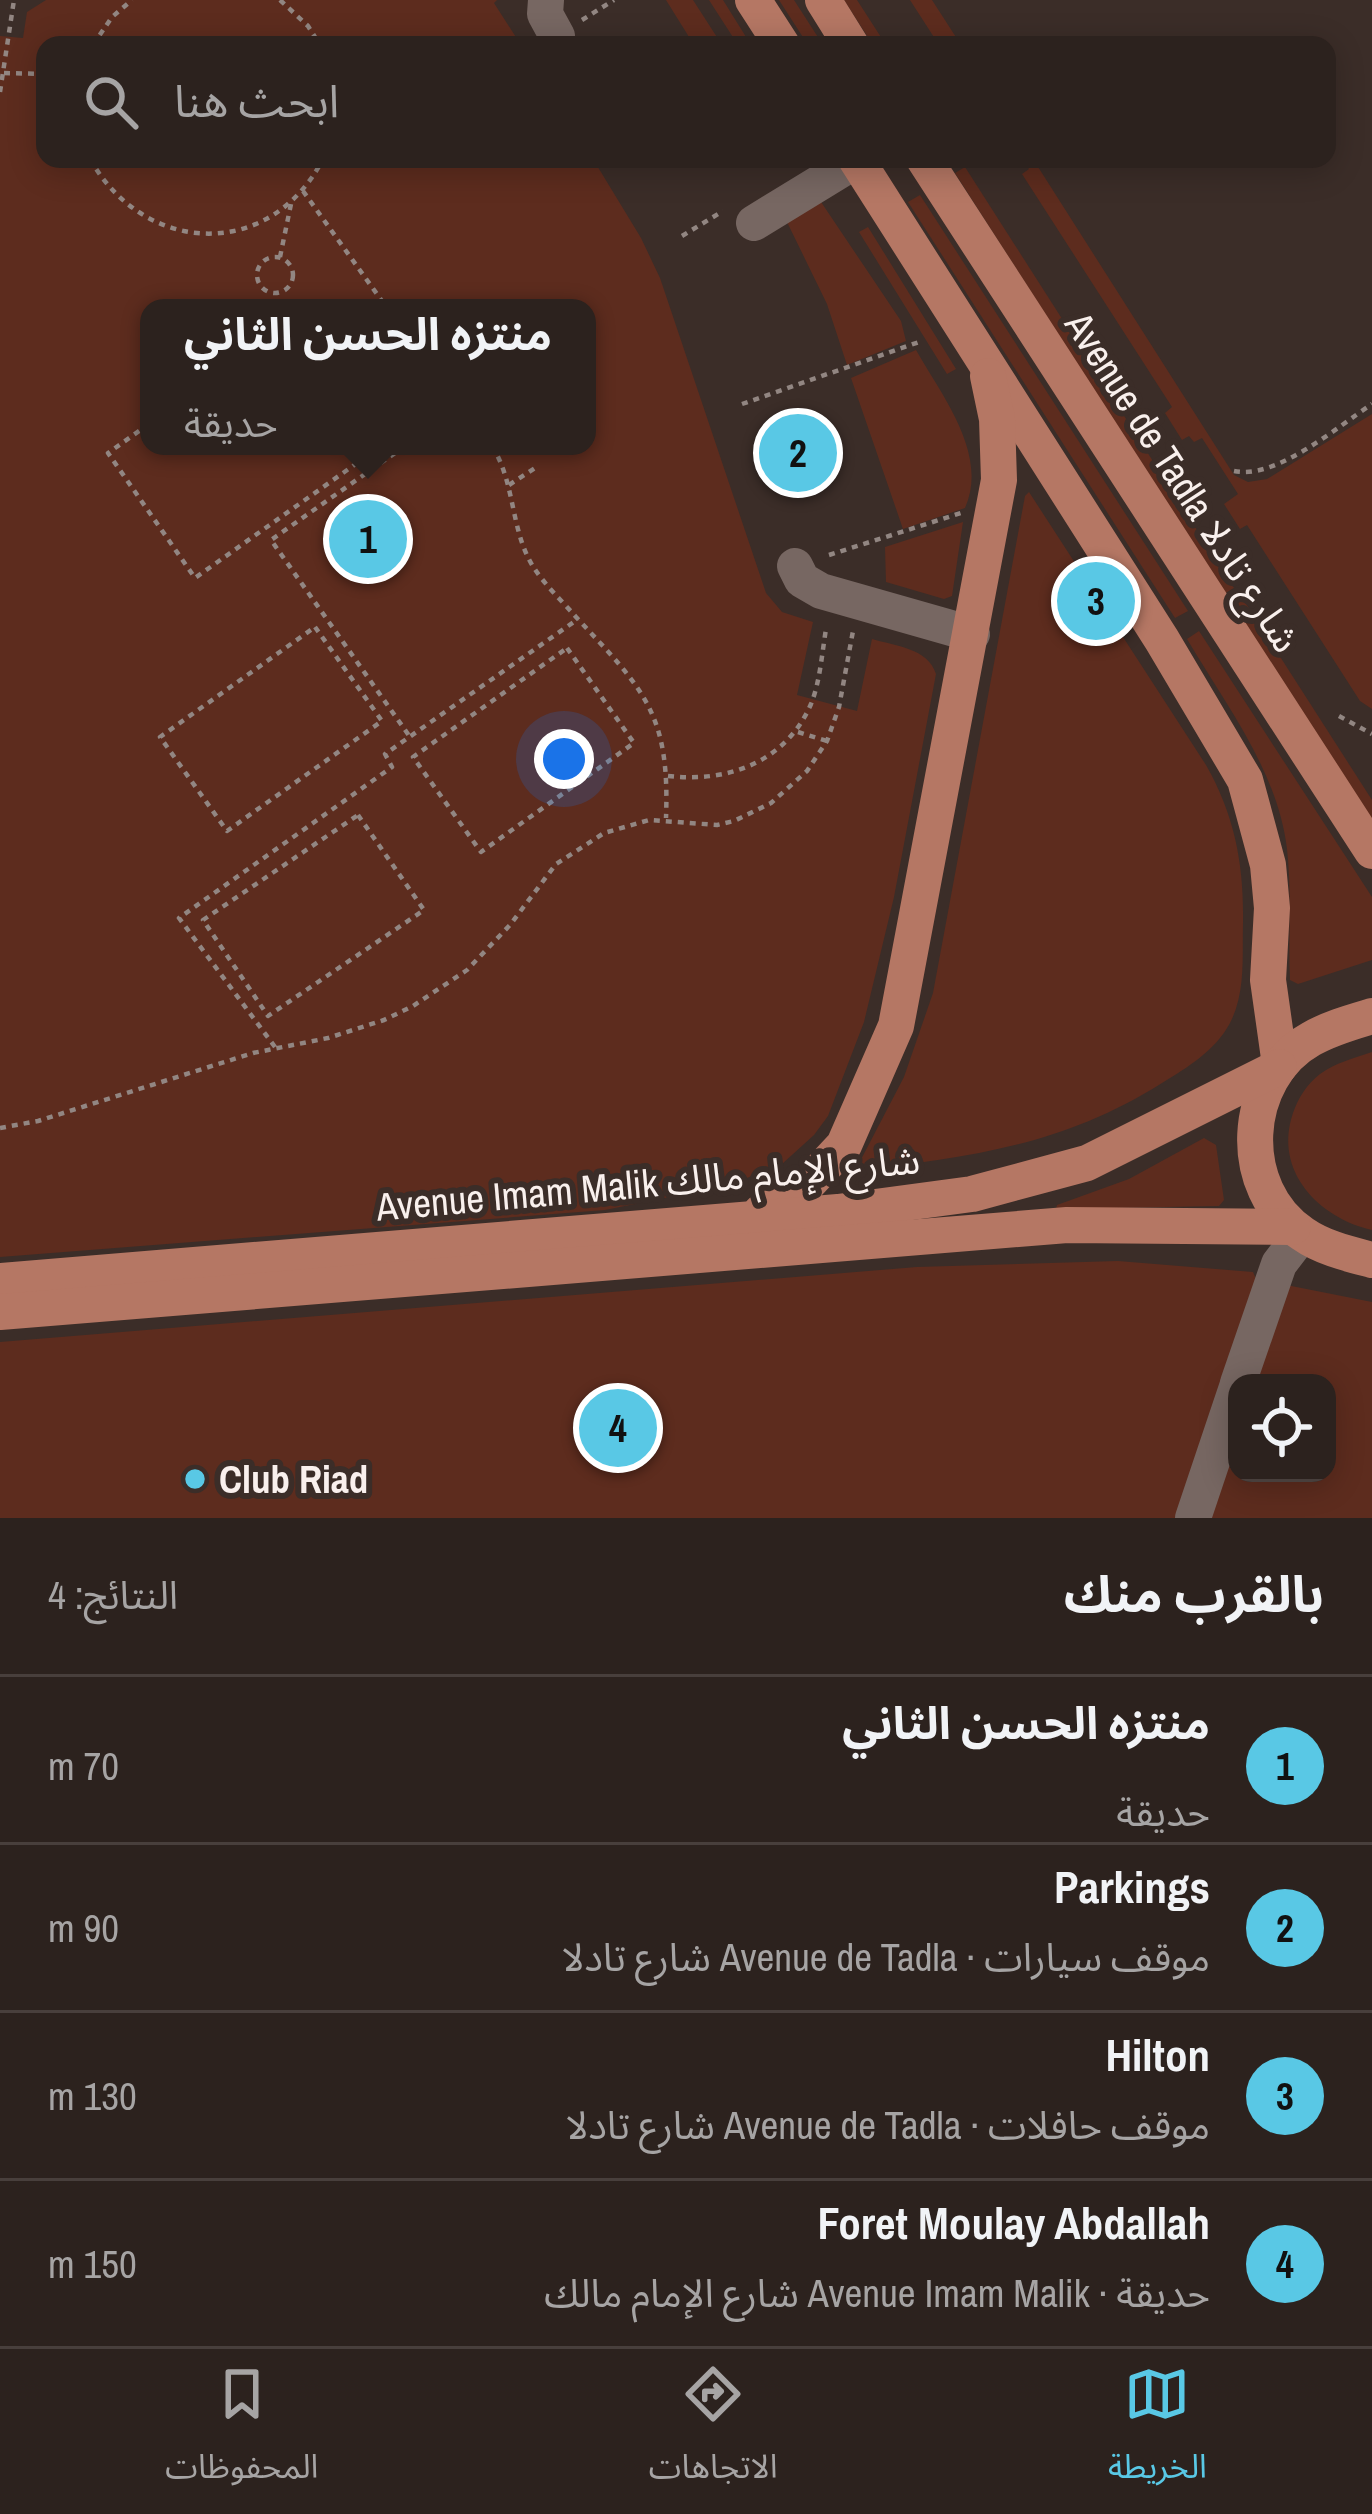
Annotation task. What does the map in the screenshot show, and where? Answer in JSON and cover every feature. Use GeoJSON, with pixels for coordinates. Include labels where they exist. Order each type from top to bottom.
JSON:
{"type":"FeatureCollection","features":[{"type":"Feature","properties":{"kind":"main road"},"geometry":{"type":"LineString","coordinates":[[753,0],[776,36]]}},
{"type":"Feature","properties":{"kind":"main road"},"geometry":{"type":"LineString","coordinates":[[823,0],[845,36]]}},
{"type":"Feature","properties":{"kind":"main road"},"geometry":{"type":"LineString","coordinates":[[862,168],[1162,640],[1244,780],[1268,865],[1272,908],[1268,980],[1280,1066],[1264,1093],[1256,1120],[1261,1178],[1274,1205],[1298,1230],[1322,1245],[1372,1260]]}},
{"type":"Feature","properties":{"kind":"main road","name":"Avenue de Tadla شارع تادلا"},"geometry":{"type":"LineString","coordinates":[[929,168],[1372,851]]}},
{"type":"Feature","properties":{"kind":"main road"},"geometry":{"type":"LineString","coordinates":[[748,1218],[793,1195],[825,1170],[844,1145],[880,1068],[909,971],[999,480],[997,419],[983,355]]}},
{"type":"Feature","properties":{"kind":"main road","name":"Avenue Imam Malik شارع الإمام مالك"},"geometry":{"type":"LineString","coordinates":[[0,1281],[929,1201],[1044,1176],[1129,1144],[1280,1066],[1310,1039],[1372,1016]]}},
{"type":"Feature","properties":{"kind":"main road","name":"Avenue Imam Malik شارع الإمام مالك"},"geometry":{"type":"LineString","coordinates":[[0,1312],[1067,1225],[1298,1230]]}},
{"type":"Feature","properties":{"kind":"lane"},"geometry":{"type":"LineString","coordinates":[[546,0],[545,14],[557,36]]}},
{"type":"Feature","properties":{"kind":"lane"},"geometry":{"type":"LineString","coordinates":[[754,223],[844,168]]}},
{"type":"Feature","properties":{"kind":"lane"},"geometry":{"type":"LineString","coordinates":[[795,566],[811,586],[971,634]]}},
{"type":"Feature","properties":{"kind":"lane"},"geometry":{"type":"LineString","coordinates":[[1242,1374],[1279,1264],[1298,1230]]}},
{"type":"Feature","properties":{"kind":"lane"},"geometry":{"type":"LineString","coordinates":[[1193,1518],[1228,1415]]}},
{"type":"Feature","properties":{"kind":"path"},"geometry":{"type":"LineString","coordinates":[[0,92],[14,0]]}},
{"type":"Feature","properties":{"kind":"path"},"geometry":{"type":"LineString","coordinates":[[99,36],[132,0]]}},
{"type":"Feature","properties":{"kind":"path"},"geometry":{"type":"LineString","coordinates":[[280,0],[314,36]]}},
{"type":"Feature","properties":{"kind":"path"},"geometry":{"type":"LineString","coordinates":[[4,74],[36,74]]}},
{"type":"Feature","properties":{"kind":"path"},"geometry":{"type":"LineString","coordinates":[[96,168],[115,195],[150,221],[170,229],[213,234],[256,224],[292,202],[317,168]]}},
{"type":"Feature","properties":{"kind":"path"},"geometry":{"type":"LineString","coordinates":[[302,191],[380,299]]}},
{"type":"Feature","properties":{"kind":"path"},"geometry":{"type":"LineString","coordinates":[[280,257],[292,202]]}},
{"type":"Feature","properties":{"kind":"path"},"geometry":{"type":"LineString","coordinates":[[280,257],[292,267],[292,282],[281,292],[266,291],[257,279],[260,264],[280,257]]}},
{"type":"Feature","properties":{"kind":"path"},"geometry":{"type":"LineString","coordinates":[[742,404],[919,342]]}},
{"type":"Feature","properties":{"kind":"path"},"geometry":{"type":"LineString","coordinates":[[1234,471],[1252,474],[1272,468],[1372,404]]}},
{"type":"Feature","properties":{"kind":"path"},"geometry":{"type":"LineString","coordinates":[[140,430],[108,453],[195,578],[368,455]]}},
{"type":"Feature","properties":{"kind":"path"},"geometry":{"type":"LineString","coordinates":[[392,455],[271,540],[410,737]]}},
{"type":"Feature","properties":{"kind":"path"},"geometry":{"type":"LineString","coordinates":[[496,455],[534,568],[648,700],[658,723],[668,776],[666,820]]}},
{"type":"Feature","properties":{"kind":"path"},"geometry":{"type":"LineString","coordinates":[[509,485],[535,468]]}},
{"type":"Feature","properties":{"kind":"path"},"geometry":{"type":"LineString","coordinates":[[795,566],[971,510]]}},
{"type":"Feature","properties":{"kind":"path"},"geometry":{"type":"LineString","coordinates":[[274,522],[281,532]]}},
{"type":"Feature","properties":{"kind":"path"},"geometry":{"type":"LineString","coordinates":[[668,776],[705,778],[740,771],[772,754],[796,732],[813,700],[846,598]]}},
{"type":"Feature","properties":{"kind":"path"},"geometry":{"type":"LineString","coordinates":[[0,1128],[38,1121],[275,1047],[357,1030],[413,1006],[467,970],[490,949],[541,881],[573,851],[618,827],[666,820],[717,825],[751,815],[790,788],[827,741],[838,706],[846,598]]}},
{"type":"Feature","properties":{"kind":"path"},"geometry":{"type":"LineString","coordinates":[[275,1047],[179,918],[392,766],[386,754],[578,619]]}},
{"type":"Feature","properties":{"kind":"path"},"geometry":{"type":"LineString","coordinates":[[318,632],[330,623]]}},
{"type":"Feature","properties":{"kind":"path"},"geometry":{"type":"LineString","coordinates":[[315,627],[318,632],[382,721],[227,831],[160,737],[315,627]]}},
{"type":"Feature","properties":{"kind":"path"},"geometry":{"type":"LineString","coordinates":[[567,648],[634,743],[481,852],[413,757],[533,672],[567,648]]}},
{"type":"Feature","properties":{"kind":"path"},"geometry":{"type":"LineString","coordinates":[[524,658],[533,672]]}},
{"type":"Feature","properties":{"kind":"path"},"geometry":{"type":"LineString","coordinates":[[1339,716],[1372,734]]}},
{"type":"Feature","properties":{"kind":"path"},"geometry":{"type":"LineString","coordinates":[[796,732],[827,741]]}},
{"type":"Feature","properties":{"kind":"path"},"geometry":{"type":"LineString","coordinates":[[358,815],[424,910],[268,1016],[203,920],[267,877],[358,815]]}},
{"type":"Feature","properties":{"kind":"path"},"geometry":{"type":"LineString","coordinates":[[257,863],[267,877]]}},
{"type":"Feature","properties":{"kind":"shaded area"},"geometry":{"type":"Polygon","coordinates":[[[46,0],[497,0],[494,3],[515,36],[36,36],[36,168],[598,168],[660,278],[766,593],[782,612],[813,622],[797,695],[857,711],[872,639],[918,653],[936,674],[894,897],[864,1022],[828,1116],[782,1164],[729,1185],[605,1210],[0,1257],[0,36],[23,38],[27,12],[46,0]]]}},
{"type":"Feature","properties":{"kind":"shaded area"},"geometry":{"type":"Polygon","coordinates":[[[666,0],[693,0],[716,36],[688,36],[666,0]]]}},
{"type":"Feature","properties":{"kind":"shaded area"},"geometry":{"type":"Polygon","coordinates":[[[709,0],[723,0],[745,36],[732,36],[709,0]]]}},
{"type":"Feature","properties":{"kind":"shaded area"},"geometry":{"type":"Polygon","coordinates":[[[779,0],[794,0],[817,36],[802,36],[779,0]]]}},
{"type":"Feature","properties":{"kind":"shaded area"},"geometry":{"type":"Polygon","coordinates":[[[844,0],[857,0],[880,36],[867,36],[844,0]]]}},
{"type":"Feature","properties":{"kind":"shaded area"},"geometry":{"type":"Polygon","coordinates":[[[910,0],[932,0],[955,36],[933,36],[910,0]]]}},
{"type":"Feature","properties":{"kind":"shaded area"},"geometry":{"type":"Polygon","coordinates":[[[966,168],[1234,588],[1224,594],[955,173],[966,168]]]}},
{"type":"Feature","properties":{"kind":"shaded area"},"geometry":{"type":"Polygon","coordinates":[[[1039,168],[1234,475],[1248,482],[1267,479],[1372,414],[1372,709],[1360,701],[1247,525],[1240,529],[1224,504],[1238,494],[1202,438],[1182,440],[1165,413],[1172,407],[1022,174],[1039,168]]]}},
{"type":"Feature","properties":{"kind":"shaded area"},"geometry":{"type":"Polygon","coordinates":[[[920,195],[1188,611],[1175,618],[908,202],[920,195]]]}},
{"type":"Feature","properties":{"kind":"shaded area"},"geometry":{"type":"Polygon","coordinates":[[[821,202],[901,321],[906,341],[847,365],[827,304],[787,222],[821,202]]]}},
{"type":"Feature","properties":{"kind":"shaded area"},"geometry":{"type":"Polygon","coordinates":[[[868,227],[956,369],[947,374],[859,232],[868,227]]]}},
{"type":"Feature","properties":{"kind":"shaded area"},"geometry":{"type":"Polygon","coordinates":[[[916,350],[967,446],[971,488],[965,508],[903,529],[851,378],[916,350]]]}},
{"type":"Feature","properties":{"kind":"shaded area"},"geometry":{"type":"Polygon","coordinates":[[[1029,492],[1206,765],[1224,803],[1242,881],[1239,999],[1224,1033],[1200,1058],[1088,1121],[976,1154],[855,1171],[904,1077],[933,993],[1029,492]]]}},
{"type":"Feature","properties":{"kind":"shaded area"},"geometry":{"type":"Polygon","coordinates":[[[963,522],[952,596],[944,599],[886,582],[885,547],[963,522]]]}},
{"type":"Feature","properties":{"kind":"shaded area"},"geometry":{"type":"Polygon","coordinates":[[[1243,599],[1372,800],[1372,823],[1233,606],[1243,599]]]}},
{"type":"Feature","properties":{"kind":"shaded area"},"geometry":{"type":"Polygon","coordinates":[[[1199,631],[1372,897],[1372,960],[1298,984],[1290,980],[1288,865],[1282,821],[1262,766],[1187,639],[1199,631]]]}},
{"type":"Feature","properties":{"kind":"shaded area"},"geometry":{"type":"Polygon","coordinates":[[[1372,1052],[1372,1230],[1334,1215],[1305,1189],[1289,1154],[1288,1134],[1298,1102],[1315,1078],[1372,1052]]]}},
{"type":"Feature","properties":{"kind":"shaded area"},"geometry":{"type":"Polygon","coordinates":[[[1204,1138],[1216,1145],[1224,1200],[1219,1206],[1056,1209],[1129,1179],[1204,1138]]]}},
{"type":"Feature","properties":{"kind":"shaded area"},"geometry":{"type":"Polygon","coordinates":[[[1118,1261],[1253,1272],[1256,1279],[1372,1302],[1372,1518],[0,1518],[0,1342],[917,1267],[1118,1261]]]}},
{"type":"Feature","properties":{"kind":"place","name":"Parkings"},"geometry":{"type":"Point","coordinates":[798,453]}},
{"type":"Feature","properties":{"kind":"place","name":"منتزه الحسن الثاني"},"geometry":{"type":"Point","coordinates":[368,539]}},
{"type":"Feature","properties":{"kind":"place","name":"Hilton"},"geometry":{"type":"Point","coordinates":[1096,601]}},
{"type":"Feature","properties":{"kind":"place","name":"Foret Moulay Abdallah"},"geometry":{"type":"Point","coordinates":[618,1428]}},
{"type":"Feature","properties":{"kind":"place","name":"Club Riad"},"geometry":{"type":"Point","coordinates":[195,1479]}}]}
